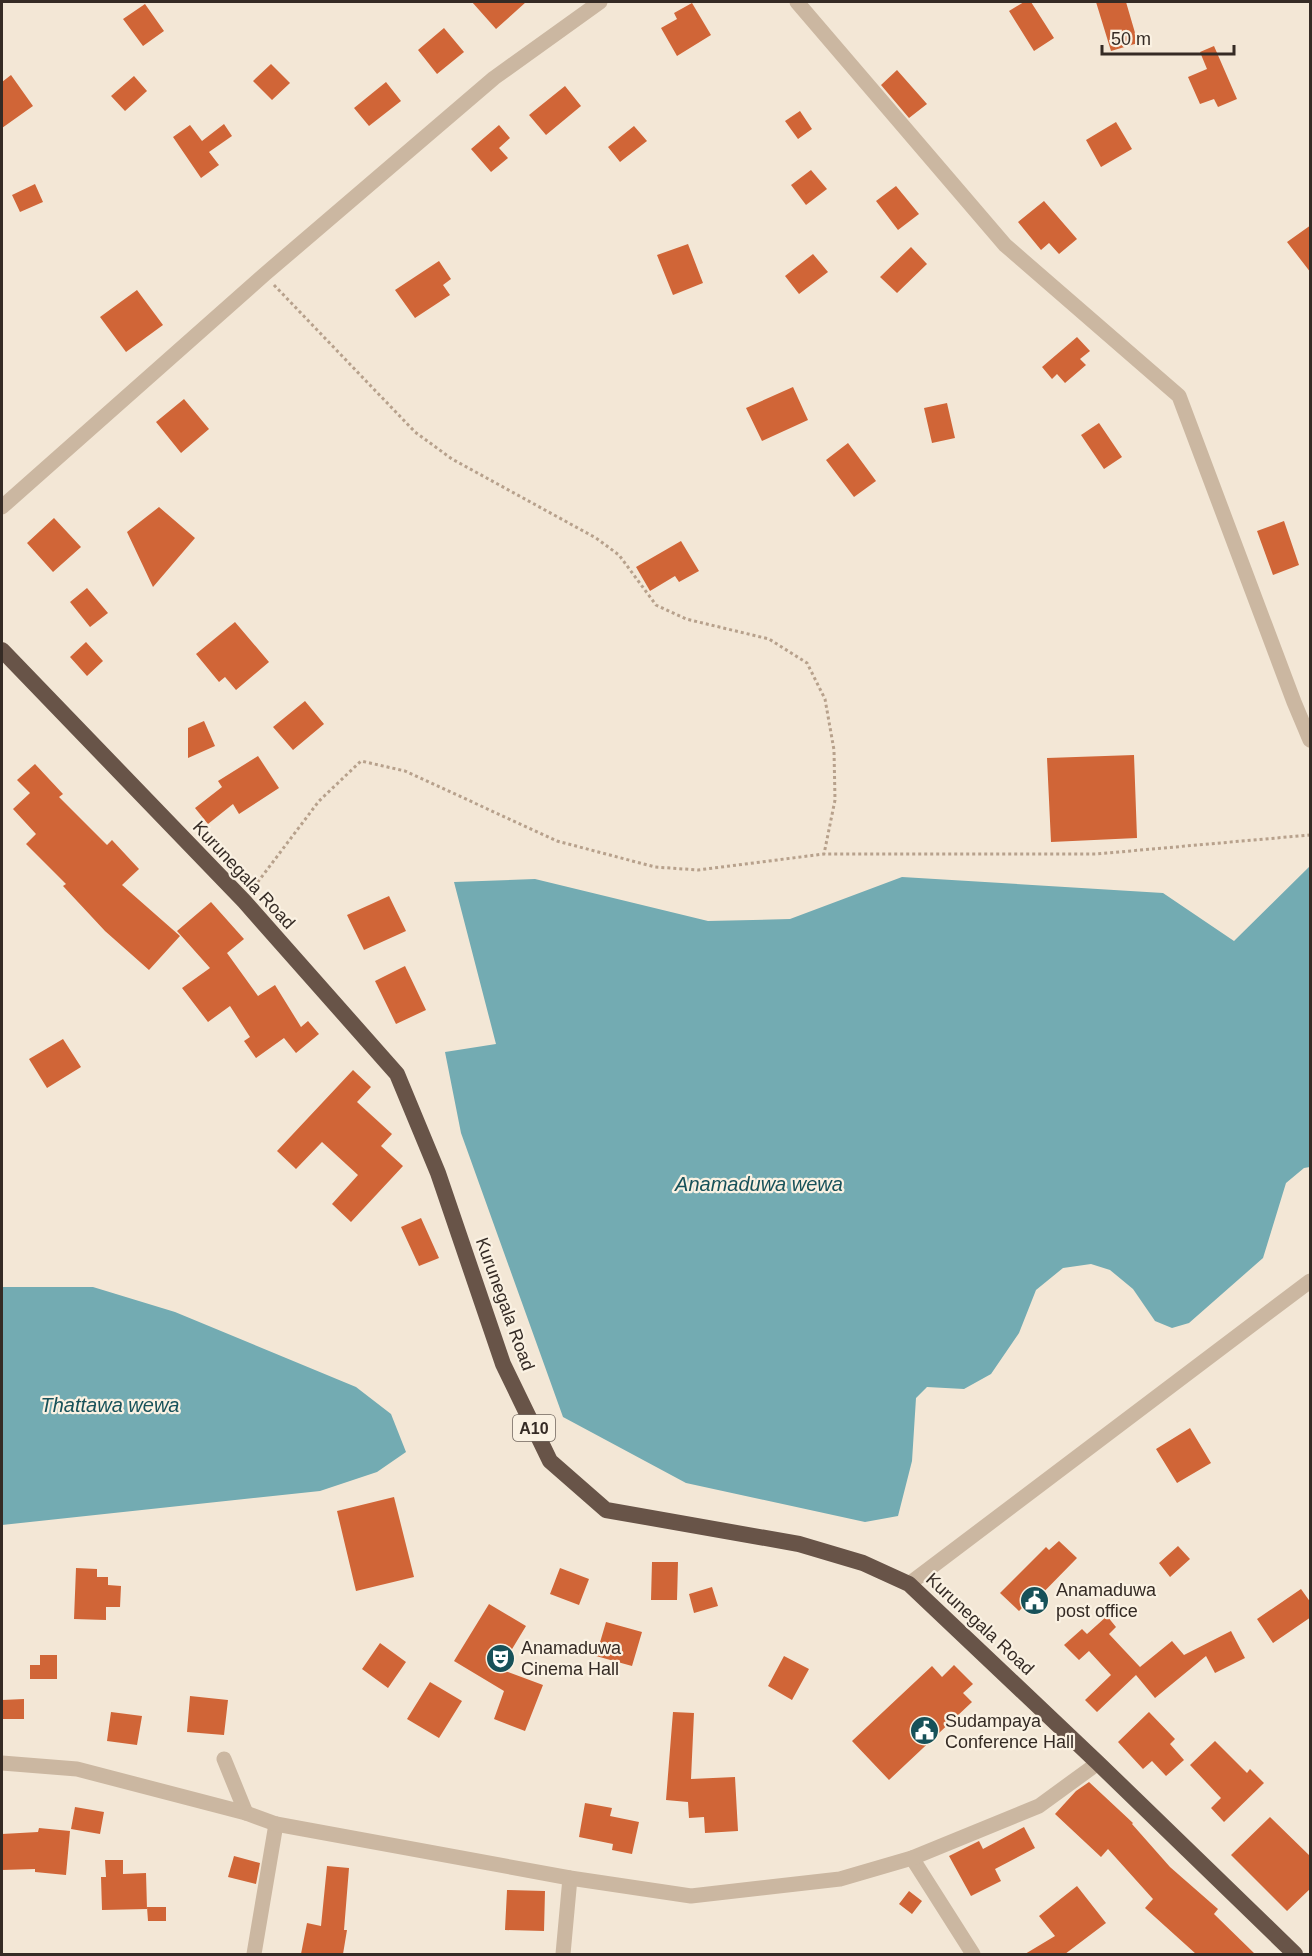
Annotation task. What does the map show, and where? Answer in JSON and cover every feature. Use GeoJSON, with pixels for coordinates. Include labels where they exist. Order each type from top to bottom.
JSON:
{"type":"FeatureCollection","features":[{"type":"Feature","properties":{"kind":"highway","name":"Kurunegala Road"},"geometry":{"type":"LineString","coordinates":[[2,650],[244,901],[397,1074],[438,1173],[503,1364],[550,1461],[606,1510],[799,1544],[863,1563],[909,1584],[1098,1762],[1295,1954]]}},
{"type":"Feature","properties":{"kind":"street"},"geometry":{"type":"LineString","coordinates":[[2,507],[265,274],[494,78],[600,2]]}},
{"type":"Feature","properties":{"kind":"street"},"geometry":{"type":"LineString","coordinates":[[797,2],[1005,245],[1179,396],[1294,702],[1311,740]]}},
{"type":"Feature","properties":{"kind":"street"},"geometry":{"type":"LineString","coordinates":[[909,1584],[1311,1281]]}},
{"type":"Feature","properties":{"kind":"street"},"geometry":{"type":"LineString","coordinates":[[224,1759],[246,1814]]}},
{"type":"Feature","properties":{"kind":"street"},"geometry":{"type":"LineString","coordinates":[[2,1763],[77,1770],[276,1824],[570,1878],[691,1896],[840,1879],[912,1858],[1039,1806],[1098,1762]]}},
{"type":"Feature","properties":{"kind":"street"},"geometry":{"type":"LineString","coordinates":[[254,1954],[276,1824]]}},
{"type":"Feature","properties":{"kind":"street"},"geometry":{"type":"LineString","coordinates":[[912,1858],[973,1954]]}},
{"type":"Feature","properties":{"kind":"street"},"geometry":{"type":"LineString","coordinates":[[563,1954],[570,1878]]}},
{"type":"Feature","properties":{"kind":"path"},"geometry":{"type":"LineString","coordinates":[[265,274],[415,432],[452,459],[604,544],[619,555],[656,605],[686,620],[769,639],[807,663],[825,699],[834,750],[835,800],[825,854]]}},
{"type":"Feature","properties":{"kind":"path"},"geometry":{"type":"LineString","coordinates":[[244,901],[319,801],[361,761],[405,771],[557,841],[655,867],[698,870],[825,854],[1096,854],[1311,835]]}},
{"type":"Feature","properties":{"kind":"water","name":"Anamaduwa wewa"},"geometry":{"type":"Polygon","coordinates":[[[1310,866],[1310,1167],[1304,1168],[1286,1183],[1263,1258],[1189,1323],[1172,1328],[1155,1321],[1133,1289],[1110,1270],[1091,1264],[1063,1268],[1036,1290],[1019,1333],[991,1374],[964,1389],[927,1387],[916,1398],[912,1461],[898,1516],[865,1522],[686,1483],[563,1417],[461,1133],[445,1052],[496,1044],[454,882],[535,879],[708,921],[790,919],[902,877],[1163,893],[1234,941],[1310,866]]]}},
{"type":"Feature","properties":{"kind":"water","name":"Thattawa wewa"},"geometry":{"type":"Polygon","coordinates":[[[2,1287],[93,1287],[175,1312],[356,1387],[391,1414],[406,1452],[377,1472],[320,1491],[2,1525],[2,1287]]]}},
{"type":"Feature","properties":{"kind":"building"},"geometry":{"type":"Polygon","coordinates":[[[472,2],[526,2],[496,29],[472,2]]]}},
{"type":"Feature","properties":{"kind":"building"},"geometry":{"type":"Polygon","coordinates":[[[1024,2],[1031,2],[1054,38],[1034,51],[1009,11],[1024,2]]]}},
{"type":"Feature","properties":{"kind":"building"},"geometry":{"type":"Polygon","coordinates":[[[1096,2],[1126,2],[1138,43],[1111,51],[1096,2]]]}},
{"type":"Feature","properties":{"kind":"building"},"geometry":{"type":"Polygon","coordinates":[[[692,3],[711,35],[677,56],[661,28],[677,19],[674,13],[692,3]]]}},
{"type":"Feature","properties":{"kind":"building"},"geometry":{"type":"Polygon","coordinates":[[[145,4],[164,31],[143,46],[123,19],[145,4]]]}},
{"type":"Feature","properties":{"kind":"building"},"geometry":{"type":"Polygon","coordinates":[[[444,28],[464,52],[437,74],[418,50],[444,28]]]}},
{"type":"Feature","properties":{"kind":"building"},"geometry":{"type":"Polygon","coordinates":[[[1214,46],[1237,99],[1218,107],[1214,99],[1200,104],[1188,77],[1207,69],[1200,52],[1214,46]]]}},
{"type":"Feature","properties":{"kind":"building"},"geometry":{"type":"Polygon","coordinates":[[[271,64],[290,83],[272,100],[253,81],[271,64]]]}},
{"type":"Feature","properties":{"kind":"building"},"geometry":{"type":"Polygon","coordinates":[[[897,70],[927,104],[909,118],[881,85],[897,70]]]}},
{"type":"Feature","properties":{"kind":"building"},"geometry":{"type":"Polygon","coordinates":[[[11,75],[33,106],[2,128],[2,82],[11,75]]]}},
{"type":"Feature","properties":{"kind":"building"},"geometry":{"type":"Polygon","coordinates":[[[134,76],[147,91],[125,111],[111,96],[134,76]]]}},
{"type":"Feature","properties":{"kind":"building"},"geometry":{"type":"Polygon","coordinates":[[[386,82],[401,101],[369,126],[354,108],[386,82]]]}},
{"type":"Feature","properties":{"kind":"building"},"geometry":{"type":"Polygon","coordinates":[[[565,86],[581,106],[546,135],[529,115],[565,86]]]}},
{"type":"Feature","properties":{"kind":"building"},"geometry":{"type":"Polygon","coordinates":[[[800,111],[812,129],[798,139],[785,121],[800,111]]]}},
{"type":"Feature","properties":{"kind":"building"},"geometry":{"type":"Polygon","coordinates":[[[1116,122],[1132,149],[1101,167],[1086,140],[1116,122]]]}},
{"type":"Feature","properties":{"kind":"building"},"geometry":{"type":"Polygon","coordinates":[[[224,124],[232,136],[209,152],[219,165],[201,178],[173,137],[190,125],[202,141],[224,124]]]}},
{"type":"Feature","properties":{"kind":"building"},"geometry":{"type":"Polygon","coordinates":[[[499,125],[510,138],[499,148],[508,158],[491,172],[471,149],[499,125]]]}},
{"type":"Feature","properties":{"kind":"building"},"geometry":{"type":"Polygon","coordinates":[[[634,126],[647,141],[620,162],[608,147],[634,126]]]}},
{"type":"Feature","properties":{"kind":"building"},"geometry":{"type":"Polygon","coordinates":[[[811,170],[827,189],[806,205],[791,185],[811,170]]]}},
{"type":"Feature","properties":{"kind":"building"},"geometry":{"type":"Polygon","coordinates":[[[35,184],[43,202],[20,212],[12,195],[35,184]]]}},
{"type":"Feature","properties":{"kind":"building"},"geometry":{"type":"Polygon","coordinates":[[[896,186],[919,214],[898,230],[876,201],[896,186]]]}},
{"type":"Feature","properties":{"kind":"building"},"geometry":{"type":"Polygon","coordinates":[[[1044,201],[1077,239],[1059,254],[1049,243],[1041,250],[1018,222],[1044,201]]]}},
{"type":"Feature","properties":{"kind":"building"},"geometry":{"type":"Polygon","coordinates":[[[1311,225],[1311,273],[1287,242],[1311,225]]]}},
{"type":"Feature","properties":{"kind":"building"},"geometry":{"type":"Polygon","coordinates":[[[688,244],[703,283],[673,295],[657,255],[688,244]]]}},
{"type":"Feature","properties":{"kind":"building"},"geometry":{"type":"Polygon","coordinates":[[[911,247],[927,264],[897,293],[880,277],[911,247]]]}},
{"type":"Feature","properties":{"kind":"building"},"geometry":{"type":"Polygon","coordinates":[[[813,254],[828,272],[799,294],[785,276],[813,254]]]}},
{"type":"Feature","properties":{"kind":"building"},"geometry":{"type":"Polygon","coordinates":[[[439,261],[451,279],[443,285],[450,295],[415,318],[395,290],[439,261]]]}},
{"type":"Feature","properties":{"kind":"building"},"geometry":{"type":"Polygon","coordinates":[[[137,290],[163,325],[126,352],[100,317],[137,290]]]}},
{"type":"Feature","properties":{"kind":"building"},"geometry":{"type":"Polygon","coordinates":[[[1077,337],[1090,351],[1080,359],[1086,365],[1065,383],[1057,374],[1052,379],[1042,367],[1077,337]]]}},
{"type":"Feature","properties":{"kind":"building"},"geometry":{"type":"Polygon","coordinates":[[[793,387],[808,420],[762,441],[746,408],[793,387]]]}},
{"type":"Feature","properties":{"kind":"building"},"geometry":{"type":"Polygon","coordinates":[[[184,399],[209,429],[181,453],[156,422],[184,399]]]}},
{"type":"Feature","properties":{"kind":"building"},"geometry":{"type":"Polygon","coordinates":[[[947,403],[955,438],[932,443],[924,408],[947,403]]]}},
{"type":"Feature","properties":{"kind":"building"},"geometry":{"type":"Polygon","coordinates":[[[1099,423],[1122,457],[1104,469],[1081,435],[1099,423]]]}},
{"type":"Feature","properties":{"kind":"building"},"geometry":{"type":"Polygon","coordinates":[[[848,443],[876,481],[854,497],[826,460],[848,443]]]}},
{"type":"Feature","properties":{"kind":"building"},"geometry":{"type":"Polygon","coordinates":[[[159,507],[195,538],[153,587],[127,532],[159,507]]]}},
{"type":"Feature","properties":{"kind":"building"},"geometry":{"type":"Polygon","coordinates":[[[54,518],[81,547],[53,572],[27,543],[54,518]]]}},
{"type":"Feature","properties":{"kind":"building"},"geometry":{"type":"Polygon","coordinates":[[[1284,521],[1299,565],[1273,575],[1257,531],[1284,521]]]}},
{"type":"Feature","properties":{"kind":"building"},"geometry":{"type":"Polygon","coordinates":[[[681,541],[699,571],[679,582],[675,576],[650,591],[636,567],[681,541]]]}},
{"type":"Feature","properties":{"kind":"building"},"geometry":{"type":"Polygon","coordinates":[[[87,588],[108,613],[90,627],[70,602],[87,588]]]}},
{"type":"Feature","properties":{"kind":"building"},"geometry":{"type":"Polygon","coordinates":[[[235,622],[269,662],[236,690],[225,677],[219,682],[196,654],[235,622]]]}},
{"type":"Feature","properties":{"kind":"building"},"geometry":{"type":"Polygon","coordinates":[[[86,642],[103,661],[87,676],[70,657],[86,642]]]}},
{"type":"Feature","properties":{"kind":"building"},"geometry":{"type":"Polygon","coordinates":[[[305,701],[324,724],[293,750],[273,727],[305,701]]]}},
{"type":"Feature","properties":{"kind":"building"},"geometry":{"type":"Polygon","coordinates":[[[204,721],[215,746],[188,758],[188,728],[204,721]]]}},
{"type":"Feature","properties":{"kind":"building"},"geometry":{"type":"Polygon","coordinates":[[[1134,755],[1137,838],[1051,842],[1047,758],[1134,755]]]}},
{"type":"Feature","properties":{"kind":"building"},"geometry":{"type":"Polygon","coordinates":[[[258,756],[279,788],[239,814],[233,804],[208,824],[195,808],[222,787],[218,781],[258,756]]]}},
{"type":"Feature","properties":{"kind":"building"},"geometry":{"type":"Polygon","coordinates":[[[35,764],[63,794],[59,797],[107,845],[112,840],[139,869],[122,885],[180,936],[149,970],[105,931],[63,886],[66,884],[26,844],[36,834],[13,809],[30,793],[17,780],[35,764]]]}},
{"type":"Feature","properties":{"kind":"building"},"geometry":{"type":"Polygon","coordinates":[[[389,896],[406,931],[364,950],[347,915],[389,896]]]}},
{"type":"Feature","properties":{"kind":"building"},"geometry":{"type":"Polygon","coordinates":[[[211,902],[244,939],[227,953],[258,996],[275,985],[301,1027],[308,1021],[319,1034],[296,1053],[284,1038],[256,1058],[244,1041],[250,1037],[230,1006],[208,1022],[182,988],[210,968],[177,931],[211,902]]]}},
{"type":"Feature","properties":{"kind":"building"},"geometry":{"type":"Polygon","coordinates":[[[405,966],[426,1010],[396,1024],[375,981],[405,966]]]}},
{"type":"Feature","properties":{"kind":"building"},"geometry":{"type":"Polygon","coordinates":[[[63,1039],[81,1067],[47,1088],[29,1059],[63,1039]]]}},
{"type":"Feature","properties":{"kind":"building"},"geometry":{"type":"Polygon","coordinates":[[[353,1070],[371,1087],[357,1102],[392,1134],[381,1146],[403,1166],[351,1222],[332,1204],[358,1175],[322,1142],[296,1169],[277,1151],[353,1070]]]}},
{"type":"Feature","properties":{"kind":"building"},"geometry":{"type":"Polygon","coordinates":[[[421,1218],[439,1258],[419,1266],[401,1227],[421,1218]]]}},
{"type":"Feature","properties":{"kind":"building"},"geometry":{"type":"Polygon","coordinates":[[[1190,1428],[1211,1463],[1177,1483],[1156,1449],[1190,1428]]]}},
{"type":"Feature","properties":{"kind":"building"},"geometry":{"type":"Polygon","coordinates":[[[394,1497],[414,1577],[356,1591],[337,1511],[394,1497]]]}},
{"type":"Feature","properties":{"kind":"building"},"geometry":{"type":"Polygon","coordinates":[[[1059,1541],[1077,1558],[1028,1608],[1025,1605],[1019,1611],[1000,1593],[1046,1547],[1049,1550],[1059,1541]]]}},
{"type":"Feature","properties":{"kind":"building"},"geometry":{"type":"Polygon","coordinates":[[[1178,1546],[1190,1559],[1170,1577],[1159,1563],[1178,1546]]]}},
{"type":"Feature","properties":{"kind":"building"},"geometry":{"type":"Polygon","coordinates":[[[652,1562],[678,1562],[677,1600],[651,1600],[652,1562]]]}},
{"type":"Feature","properties":{"kind":"building"},"geometry":{"type":"Polygon","coordinates":[[[76,1568],[97,1569],[97,1577],[108,1577],[108,1585],[121,1586],[120,1607],[106,1607],[106,1620],[74,1619],[76,1568]]]}},
{"type":"Feature","properties":{"kind":"building"},"geometry":{"type":"Polygon","coordinates":[[[560,1568],[589,1579],[579,1605],[550,1594],[560,1568]]]}},
{"type":"Feature","properties":{"kind":"building"},"geometry":{"type":"Polygon","coordinates":[[[712,1587],[718,1606],[694,1613],[689,1594],[712,1587]]]}},
{"type":"Feature","properties":{"kind":"building"},"geometry":{"type":"Polygon","coordinates":[[[1301,1589],[1311,1603],[1311,1617],[1273,1643],[1257,1619],[1301,1589]]]}},
{"type":"Feature","properties":{"kind":"building"},"geometry":{"type":"Polygon","coordinates":[[[489,1604],[526,1626],[500,1669],[543,1685],[525,1731],[494,1719],[504,1691],[454,1661],[489,1604]]]}},
{"type":"Feature","properties":{"kind":"building"},"geometry":{"type":"Polygon","coordinates":[[[1107,1616],[1116,1627],[1109,1634],[1140,1667],[1172,1641],[1184,1655],[1231,1631],[1245,1658],[1215,1673],[1206,1656],[1155,1698],[1136,1675],[1097,1712],[1085,1700],[1111,1675],[1089,1651],[1079,1660],[1064,1645],[1082,1629],[1087,1634],[1107,1616]]]}},
{"type":"Feature","properties":{"kind":"building"},"geometry":{"type":"Polygon","coordinates":[[[606,1622],[642,1632],[632,1666],[596,1656],[606,1622]]]}},
{"type":"Feature","properties":{"kind":"building"},"geometry":{"type":"Polygon","coordinates":[[[380,1643],[406,1662],[388,1688],[362,1669],[380,1643]]]}},
{"type":"Feature","properties":{"kind":"building"},"geometry":{"type":"Polygon","coordinates":[[[40,1655],[57,1655],[57,1679],[30,1679],[30,1665],[40,1665],[40,1655]]]}},
{"type":"Feature","properties":{"kind":"building"},"geometry":{"type":"Polygon","coordinates":[[[784,1656],[809,1669],[792,1700],[768,1686],[784,1656]]]}},
{"type":"Feature","properties":{"kind":"building"},"geometry":{"type":"Polygon","coordinates":[[[954,1665],[973,1684],[963,1693],[972,1702],[889,1780],[852,1741],[932,1666],[942,1677],[954,1665]]]}},
{"type":"Feature","properties":{"kind":"building"},"geometry":{"type":"Polygon","coordinates":[[[430,1682],[462,1701],[439,1738],[407,1719],[430,1682]]]}},
{"type":"Feature","properties":{"kind":"building"},"geometry":{"type":"Polygon","coordinates":[[[190,1696],[228,1700],[224,1735],[187,1732],[190,1696]]]}},
{"type":"Feature","properties":{"kind":"building"},"geometry":{"type":"Polygon","coordinates":[[[24,1699],[24,1719],[2,1719],[2,1700],[24,1699]]]}},
{"type":"Feature","properties":{"kind":"building"},"geometry":{"type":"Polygon","coordinates":[[[111,1712],[142,1716],[137,1745],[107,1741],[111,1712]]]}},
{"type":"Feature","properties":{"kind":"building"},"geometry":{"type":"Polygon","coordinates":[[[673,1712],[694,1713],[691,1779],[735,1777],[738,1831],[705,1833],[704,1817],[689,1818],[688,1802],[666,1800],[673,1712]]]}},
{"type":"Feature","properties":{"kind":"building"},"geometry":{"type":"Polygon","coordinates":[[[1149,1712],[1175,1739],[1170,1744],[1184,1760],[1166,1776],[1152,1761],[1143,1769],[1118,1742],[1149,1712]]]}},
{"type":"Feature","properties":{"kind":"building"},"geometry":{"type":"Polygon","coordinates":[[[1215,1741],[1247,1773],[1250,1769],[1264,1783],[1224,1822],[1211,1808],[1221,1798],[1190,1765],[1215,1741]]]}},
{"type":"Feature","properties":{"kind":"building"},"geometry":{"type":"Polygon","coordinates":[[[1089,1782],[1133,1823],[1170,1867],[1218,1909],[1214,1914],[1255,1954],[1196,1954],[1145,1908],[1153,1899],[1108,1849],[1101,1857],[1055,1814],[1076,1791],[1089,1782]]]}},
{"type":"Feature","properties":{"kind":"building"},"geometry":{"type":"Polygon","coordinates":[[[585,1803],[612,1808],[610,1816],[639,1822],[632,1854],[612,1850],[613,1844],[579,1837],[585,1803]]]}},
{"type":"Feature","properties":{"kind":"building"},"geometry":{"type":"Polygon","coordinates":[[[75,1807],[104,1812],[100,1834],[71,1829],[75,1807]]]}},
{"type":"Feature","properties":{"kind":"building"},"geometry":{"type":"Polygon","coordinates":[[[1270,1817],[1311,1857],[1311,1888],[1287,1911],[1231,1855],[1270,1817]]]}},
{"type":"Feature","properties":{"kind":"building"},"geometry":{"type":"Polygon","coordinates":[[[1024,1827],[1035,1848],[995,1869],[1001,1881],[971,1896],[949,1856],[979,1841],[983,1849],[1024,1827]]]}},
{"type":"Feature","properties":{"kind":"building"},"geometry":{"type":"Polygon","coordinates":[[[39,1828],[70,1831],[66,1875],[35,1872],[35,1869],[2,1870],[2,1834],[38,1832],[39,1828]]]}},
{"type":"Feature","properties":{"kind":"building"},"geometry":{"type":"Polygon","coordinates":[[[234,1856],[260,1863],[256,1884],[228,1877],[234,1856]]]}},
{"type":"Feature","properties":{"kind":"building"},"geometry":{"type":"Polygon","coordinates":[[[105,1860],[123,1860],[123,1874],[146,1873],[147,1909],[102,1910],[101,1877],[106,1877],[105,1860]]]}},
{"type":"Feature","properties":{"kind":"building"},"geometry":{"type":"Polygon","coordinates":[[[327,1866],[349,1868],[344,1930],[347,1930],[343,1954],[301,1954],[307,1923],[321,1926],[327,1866]]]}},
{"type":"Feature","properties":{"kind":"building"},"geometry":{"type":"Polygon","coordinates":[[[1077,1886],[1106,1923],[1065,1954],[1025,1954],[1055,1936],[1039,1916],[1077,1886]]]}},
{"type":"Feature","properties":{"kind":"building"},"geometry":{"type":"Polygon","coordinates":[[[507,1890],[545,1891],[544,1931],[505,1930],[507,1890]]]}},
{"type":"Feature","properties":{"kind":"building"},"geometry":{"type":"Polygon","coordinates":[[[909,1891],[922,1901],[912,1914],[899,1904],[909,1891]]]}},
{"type":"Feature","properties":{"kind":"building"},"geometry":{"type":"Polygon","coordinates":[[[147,1907],[166,1907],[166,1921],[148,1921],[147,1907]]]}},
{"type":"Feature","properties":{"kind":"place","name":"Anamaduwa post office"},"geometry":{"type":"Point","coordinates":[1035,1600]}},
{"type":"Feature","properties":{"kind":"place","name":"Anamaduwa Cinema Hall"},"geometry":{"type":"Point","coordinates":[500,1658]}},
{"type":"Feature","properties":{"kind":"place","name":"Sudampaya Conference Hall"},"geometry":{"type":"Point","coordinates":[924,1731]}}]}
